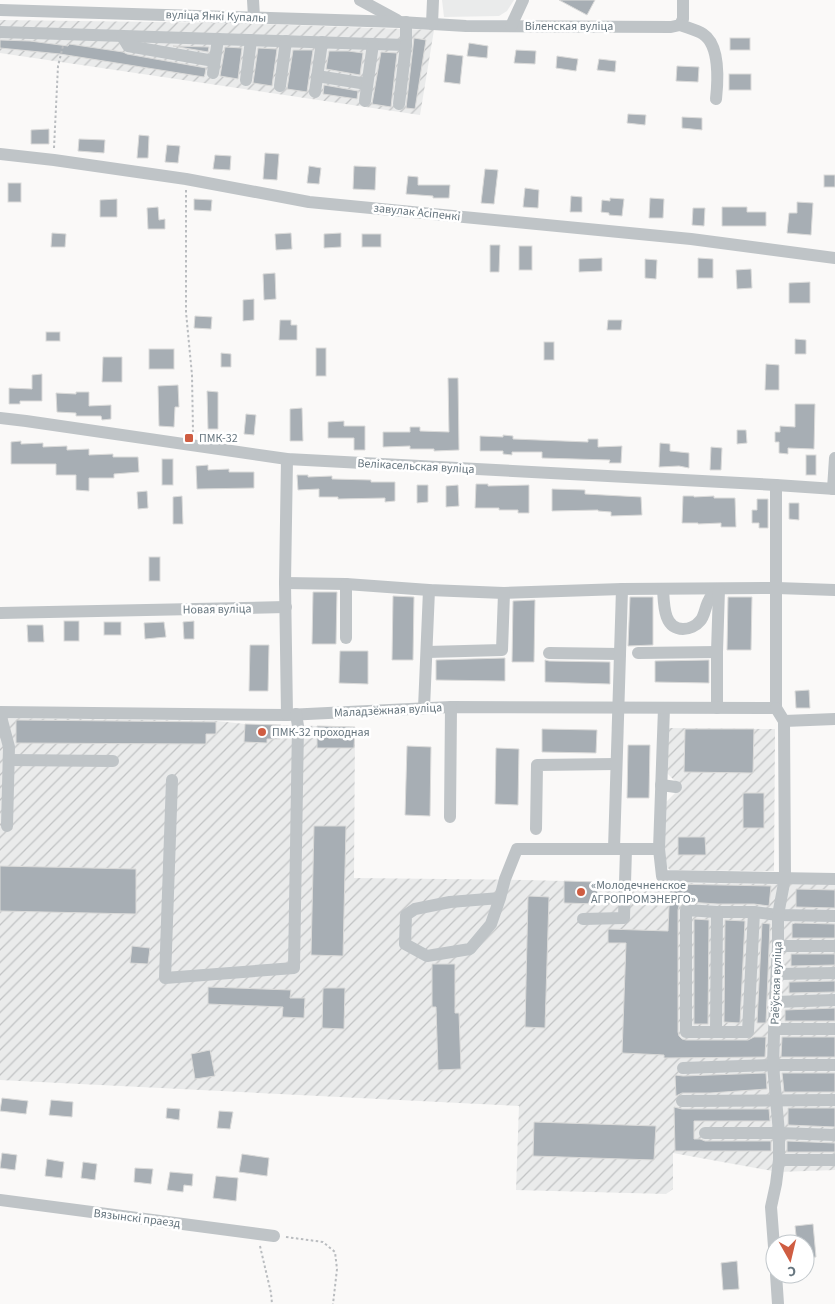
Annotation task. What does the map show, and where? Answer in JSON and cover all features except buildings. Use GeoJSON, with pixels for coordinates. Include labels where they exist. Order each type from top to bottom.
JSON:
{"type":"FeatureCollection","features":[{"type":"Feature","properties":{"kind":"street"},"geometry":{"type":"LineString","coordinates":[[253,0],[254,17]]}},
{"type":"Feature","properties":{"kind":"street"},"geometry":{"type":"LineString","coordinates":[[360,0],[403,22],[406,45],[399,104]]}},
{"type":"Feature","properties":{"kind":"street"},"geometry":{"type":"LineString","coordinates":[[432,24],[434,0]]}},
{"type":"Feature","properties":{"kind":"street"},"geometry":{"type":"LineString","coordinates":[[511,26],[523,0]]}},
{"type":"Feature","properties":{"kind":"street"},"geometry":{"type":"LineString","coordinates":[[683,0],[683,19],[680,25],[703,34],[712,42],[718,80],[716,99]]}},
{"type":"Feature","properties":{"kind":"street","name":"вуліца Янкі Купалы"},"geometry":{"type":"LineString","coordinates":[[0,10],[432,24]]}},
{"type":"Feature","properties":{"kind":"street"},"geometry":{"type":"LineString","coordinates":[[66,11],[66,34]]}},
{"type":"Feature","properties":{"kind":"street","name":"Віленская вуліца"},"geometry":{"type":"LineString","coordinates":[[432,24],[466,26],[670,27],[680,25]]}},
{"type":"Feature","properties":{"kind":"street"},"geometry":{"type":"LineString","coordinates":[[0,32],[406,45]]}},
{"type":"Feature","properties":{"kind":"street"},"geometry":{"type":"LineString","coordinates":[[122,36],[128,46],[186,56],[214,67],[218,39]]}},
{"type":"Feature","properties":{"kind":"street"},"geometry":{"type":"LineString","coordinates":[[186,56],[189,38]]}},
{"type":"Feature","properties":{"kind":"street"},"geometry":{"type":"LineString","coordinates":[[246,80],[251,40]]}},
{"type":"Feature","properties":{"kind":"street"},"geometry":{"type":"LineString","coordinates":[[280,86],[286,41]]}},
{"type":"Feature","properties":{"kind":"street"},"geometry":{"type":"LineString","coordinates":[[315,92],[322,42]]}},
{"type":"Feature","properties":{"kind":"street"},"geometry":{"type":"LineString","coordinates":[[365,101],[373,44]]}},
{"type":"Feature","properties":{"kind":"street"},"geometry":{"type":"LineString","coordinates":[[317,76],[367,84]]}},
{"type":"Feature","properties":{"kind":"street","name":"завулак Асіпенкі"},"geometry":{"type":"LineString","coordinates":[[0,154],[186,179],[309,202],[691,240],[835,258]]}},
{"type":"Feature","properties":{"kind":"street","name":"Велікасельская вуліца"},"geometry":{"type":"LineString","coordinates":[[0,418],[287,459],[834,489]]}},
{"type":"Feature","properties":{"kind":"street"},"geometry":{"type":"LineString","coordinates":[[834,489],[835,458]]}},
{"type":"Feature","properties":{"kind":"street"},"geometry":{"type":"LineString","coordinates":[[172,780],[165,978],[294,968],[298,726],[292,715],[286,607],[287,459]]}},
{"type":"Feature","properties":{"kind":"street"},"geometry":{"type":"LineString","coordinates":[[776,485],[776,708]]}},
{"type":"Feature","properties":{"kind":"street"},"geometry":{"type":"LineString","coordinates":[[285,582],[504,593],[622,589],[776,588],[835,590]]}},
{"type":"Feature","properties":{"kind":"street"},"geometry":{"type":"LineString","coordinates":[[346,584],[346,638]]}},
{"type":"Feature","properties":{"kind":"street"},"geometry":{"type":"LineString","coordinates":[[582,919],[624,918],[616,764],[622,589]]}},
{"type":"Feature","properties":{"kind":"street"},"geometry":{"type":"LineString","coordinates":[[663,589],[666,614],[669,622],[682,629],[689,628],[702,620],[708,601],[719,589]]}},
{"type":"Feature","properties":{"kind":"street"},"geometry":{"type":"LineString","coordinates":[[717,708],[719,589]]}},
{"type":"Feature","properties":{"kind":"street"},"geometry":{"type":"LineString","coordinates":[[424,708],[429,590]]}},
{"type":"Feature","properties":{"kind":"street"},"geometry":{"type":"LineString","coordinates":[[427,652],[502,650],[504,593]]}},
{"type":"Feature","properties":{"kind":"street","name":"Новая вуліца"},"geometry":{"type":"LineString","coordinates":[[0,613],[286,607]]}},
{"type":"Feature","properties":{"kind":"street"},"geometry":{"type":"LineString","coordinates":[[550,652],[620,654]]}},
{"type":"Feature","properties":{"kind":"street"},"geometry":{"type":"LineString","coordinates":[[638,653],[717,652]]}},
{"type":"Feature","properties":{"kind":"street","name":"Маладзёжная вуліца"},"geometry":{"type":"LineString","coordinates":[[0,712],[292,715],[424,708],[776,708]]}},
{"type":"Feature","properties":{"kind":"street"},"geometry":{"type":"LineString","coordinates":[[450,817],[451,708]]}},
{"type":"Feature","properties":{"kind":"street"},"geometry":{"type":"LineString","coordinates":[[664,708],[659,849],[662,876],[835,879]]}},
{"type":"Feature","properties":{"kind":"street","name":"Раёўская вуліца"},"geometry":{"type":"LineString","coordinates":[[773,1234],[771,1207],[779,1160],[779,1133],[773,1065],[775,1002],[778,915],[785,878],[784,722],[776,708]]}},
{"type":"Feature","properties":{"kind":"street"},"geometry":{"type":"LineString","coordinates":[[0,712],[9,747],[7,826]]}},
{"type":"Feature","properties":{"kind":"street"},"geometry":{"type":"LineString","coordinates":[[784,722],[835,719]]}},
{"type":"Feature","properties":{"kind":"street"},"geometry":{"type":"LineString","coordinates":[[9,760],[113,761]]}},
{"type":"Feature","properties":{"kind":"street"},"geometry":{"type":"LineString","coordinates":[[536,829],[537,764],[616,764]]}},
{"type":"Feature","properties":{"kind":"street"},"geometry":{"type":"LineString","coordinates":[[661,785],[676,787]]}},
{"type":"Feature","properties":{"kind":"street"},"geometry":{"type":"LineString","coordinates":[[500,898],[450,902],[415,909],[406,915],[405,944],[427,956],[470,949],[492,924],[500,898],[505,879],[517,849],[659,849]]}},
{"type":"Feature","properties":{"kind":"street"},"geometry":{"type":"LineString","coordinates":[[754,912],[748,1032],[686,1032],[686,910],[754,912],[778,915],[835,916]]}},
{"type":"Feature","properties":{"kind":"street"},"geometry":{"type":"LineString","coordinates":[[716,1032],[717,912]]}},
{"type":"Feature","properties":{"kind":"street"},"geometry":{"type":"LineString","coordinates":[[778,946],[835,946]]}},
{"type":"Feature","properties":{"kind":"street"},"geometry":{"type":"LineString","coordinates":[[777,974],[835,974]]}},
{"type":"Feature","properties":{"kind":"street"},"geometry":{"type":"LineString","coordinates":[[775,1002],[835,1000]]}},
{"type":"Feature","properties":{"kind":"street"},"geometry":{"type":"LineString","coordinates":[[775,1029],[835,1029]]}},
{"type":"Feature","properties":{"kind":"street"},"geometry":{"type":"LineString","coordinates":[[683,1068],[835,1065]]}},
{"type":"Feature","properties":{"kind":"street"},"geometry":{"type":"LineString","coordinates":[[682,1101],[835,1100]]}},
{"type":"Feature","properties":{"kind":"street"},"geometry":{"type":"LineString","coordinates":[[705,1133],[835,1135]]}},
{"type":"Feature","properties":{"kind":"street"},"geometry":{"type":"LineString","coordinates":[[779,1160],[835,1160]]}},
{"type":"Feature","properties":{"kind":"street","name":"Вязынскі праезд"},"geometry":{"type":"LineString","coordinates":[[0,1200],[274,1236]]}},
{"type":"Feature","properties":{"kind":"street"},"geometry":{"type":"LineString","coordinates":[[777,1284],[778,1304]]}},
{"type":"Feature","properties":{"kind":"path"},"geometry":{"type":"LineString","coordinates":[[54,160],[58,66],[66,34]]}},
{"type":"Feature","properties":{"kind":"path"},"geometry":{"type":"LineString","coordinates":[[186,179],[186,312],[192,375],[193,445]]}},
{"type":"Feature","properties":{"kind":"path"},"geometry":{"type":"LineString","coordinates":[[257,1234],[272,1293],[272,1304]]}},
{"type":"Feature","properties":{"kind":"path"},"geometry":{"type":"LineString","coordinates":[[274,1236],[323,1242],[335,1252],[337,1269],[333,1304]]}},
{"type":"Feature","properties":{"kind":"shaded area"},"geometry":{"type":"Polygon","coordinates":[[[442,0],[514,0],[507,11],[499,16],[444,17],[442,0]]]}},
{"type":"Feature","properties":{"kind":"shaded area"},"geometry":{"type":"Polygon","coordinates":[[[0,20],[233,23],[434,30],[420,115],[0,53],[0,20]]]}},
{"type":"Feature","properties":{"kind":"shaded area"},"geometry":{"type":"Polygon","coordinates":[[[0,718],[216,721],[245,724],[355,727],[354,878],[835,884],[835,1170],[778,1172],[673,1153],[673,1189],[666,1194],[516,1190],[519,1106],[0,1080],[0,718]]]}},
{"type":"Feature","properties":{"kind":"shaded area"},"geometry":{"type":"Polygon","coordinates":[[[667,728],[775,729],[774,871],[670,870],[665,865],[665,803],[675,793],[676,782],[667,773],[667,728]]]}},
{"type":"Feature","properties":{"kind":"place","name":"ПМК-32"},"geometry":{"type":"Point","coordinates":[189,438]}},
{"type":"Feature","properties":{"kind":"place","name":"ПМК-32 проходная"},"geometry":{"type":"Point","coordinates":[262,732]}},
{"type":"Feature","properties":{"kind":"place","name":"«Молодечненское АГРОПРОМЭНЕРГО»"},"geometry":{"type":"Point","coordinates":[581,892]}}]}
